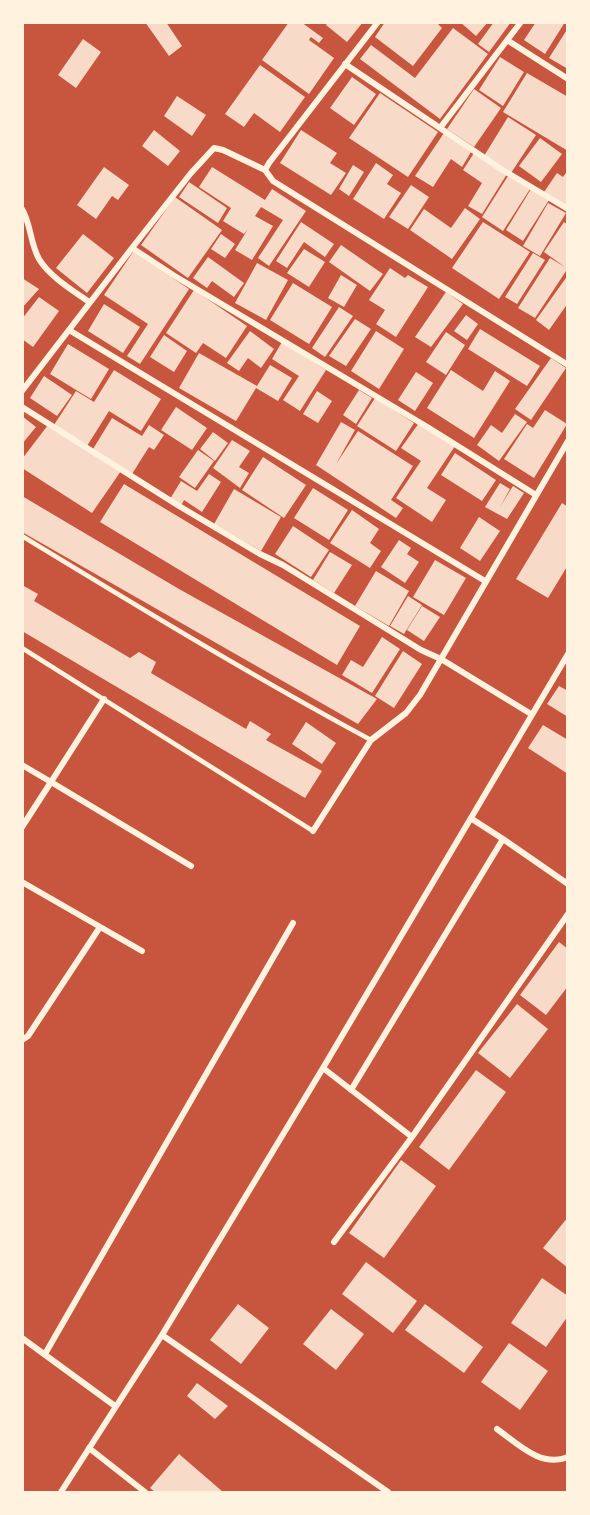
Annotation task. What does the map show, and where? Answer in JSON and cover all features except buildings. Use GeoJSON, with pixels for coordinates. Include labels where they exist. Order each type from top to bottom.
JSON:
{"type":"FeatureCollection","features":[{"type":"Feature","properties":{"kind":"street"},"geometry":{"type":"LineString","coordinates":[[265,170],[378,22]]}},
{"type":"Feature","properties":{"kind":"street"},"geometry":{"type":"LineString","coordinates":[[440,128],[521,22]]}},
{"type":"Feature","properties":{"kind":"street"},"geometry":{"type":"LineString","coordinates":[[507,40],[567,79]]}},
{"type":"Feature","properties":{"kind":"street"},"geometry":{"type":"LineString","coordinates":[[345,64],[501,169],[567,209]]}},
{"type":"Feature","properties":{"kind":"street"},"geometry":{"type":"LineString","coordinates":[[22,391],[89,302],[191,173],[214,148],[265,170],[273,181],[567,365]]}},
{"type":"Feature","properties":{"kind":"street"},"geometry":{"type":"LineString","coordinates":[[22,209],[29,220],[38,258],[51,273],[89,302]]}},
{"type":"Feature","properties":{"kind":"street"},"geometry":{"type":"LineString","coordinates":[[132,248],[536,495]]}},
{"type":"Feature","properties":{"kind":"street"},"geometry":{"type":"LineString","coordinates":[[69,330],[485,581]]}},
{"type":"Feature","properties":{"kind":"street"},"geometry":{"type":"LineString","coordinates":[[22,407],[185,510],[283,565],[531,714]]}},
{"type":"Feature","properties":{"kind":"street"},"geometry":{"type":"LineString","coordinates":[[314,831],[370,740],[406,713],[420,695],[567,441]]}},
{"type":"Feature","properties":{"kind":"street"},"geometry":{"type":"LineString","coordinates":[[61,1492],[162,1335],[472,819],[567,654]]}},
{"type":"Feature","properties":{"kind":"street"},"geometry":{"type":"LineString","coordinates":[[22,826],[104,699]]}},
{"type":"Feature","properties":{"kind":"street"},"geometry":{"type":"LineString","coordinates":[[22,765],[191,866]]}},
{"type":"Feature","properties":{"kind":"street"},"geometry":{"type":"LineString","coordinates":[[472,819],[567,884]]}},
{"type":"Feature","properties":{"kind":"street"},"geometry":{"type":"LineString","coordinates":[[351,1090],[503,839]]}},
{"type":"Feature","properties":{"kind":"street"},"geometry":{"type":"LineString","coordinates":[[22,882],[142,951]]}},
{"type":"Feature","properties":{"kind":"street"},"geometry":{"type":"LineString","coordinates":[[334,1242],[412,1137],[567,914]]}},
{"type":"Feature","properties":{"kind":"street"},"geometry":{"type":"LineString","coordinates":[[45,1354],[292,923]]}},
{"type":"Feature","properties":{"kind":"street"},"geometry":{"type":"LineString","coordinates":[[22,1040],[28,1035],[100,927]]}},
{"type":"Feature","properties":{"kind":"street"},"geometry":{"type":"LineString","coordinates":[[323,1068],[412,1137]]}},
{"type":"Feature","properties":{"kind":"street"},"geometry":{"type":"LineString","coordinates":[[162,1335],[388,1492]]}},
{"type":"Feature","properties":{"kind":"street"},"geometry":{"type":"LineString","coordinates":[[22,1338],[115,1406]]}},
{"type":"Feature","properties":{"kind":"street"},"geometry":{"type":"LineString","coordinates":[[497,1430],[534,1456],[556,1462],[567,1457]]}},
{"type":"Feature","properties":{"kind":"street"},"geometry":{"type":"LineString","coordinates":[[89,1448],[145,1492]]}},
{"type":"Feature","properties":{"kind":"lane"},"geometry":{"type":"LineString","coordinates":[[22,536],[201,645],[370,740]]}},
{"type":"Feature","properties":{"kind":"lane"},"geometry":{"type":"LineString","coordinates":[[22,648],[314,831]]}}]}
